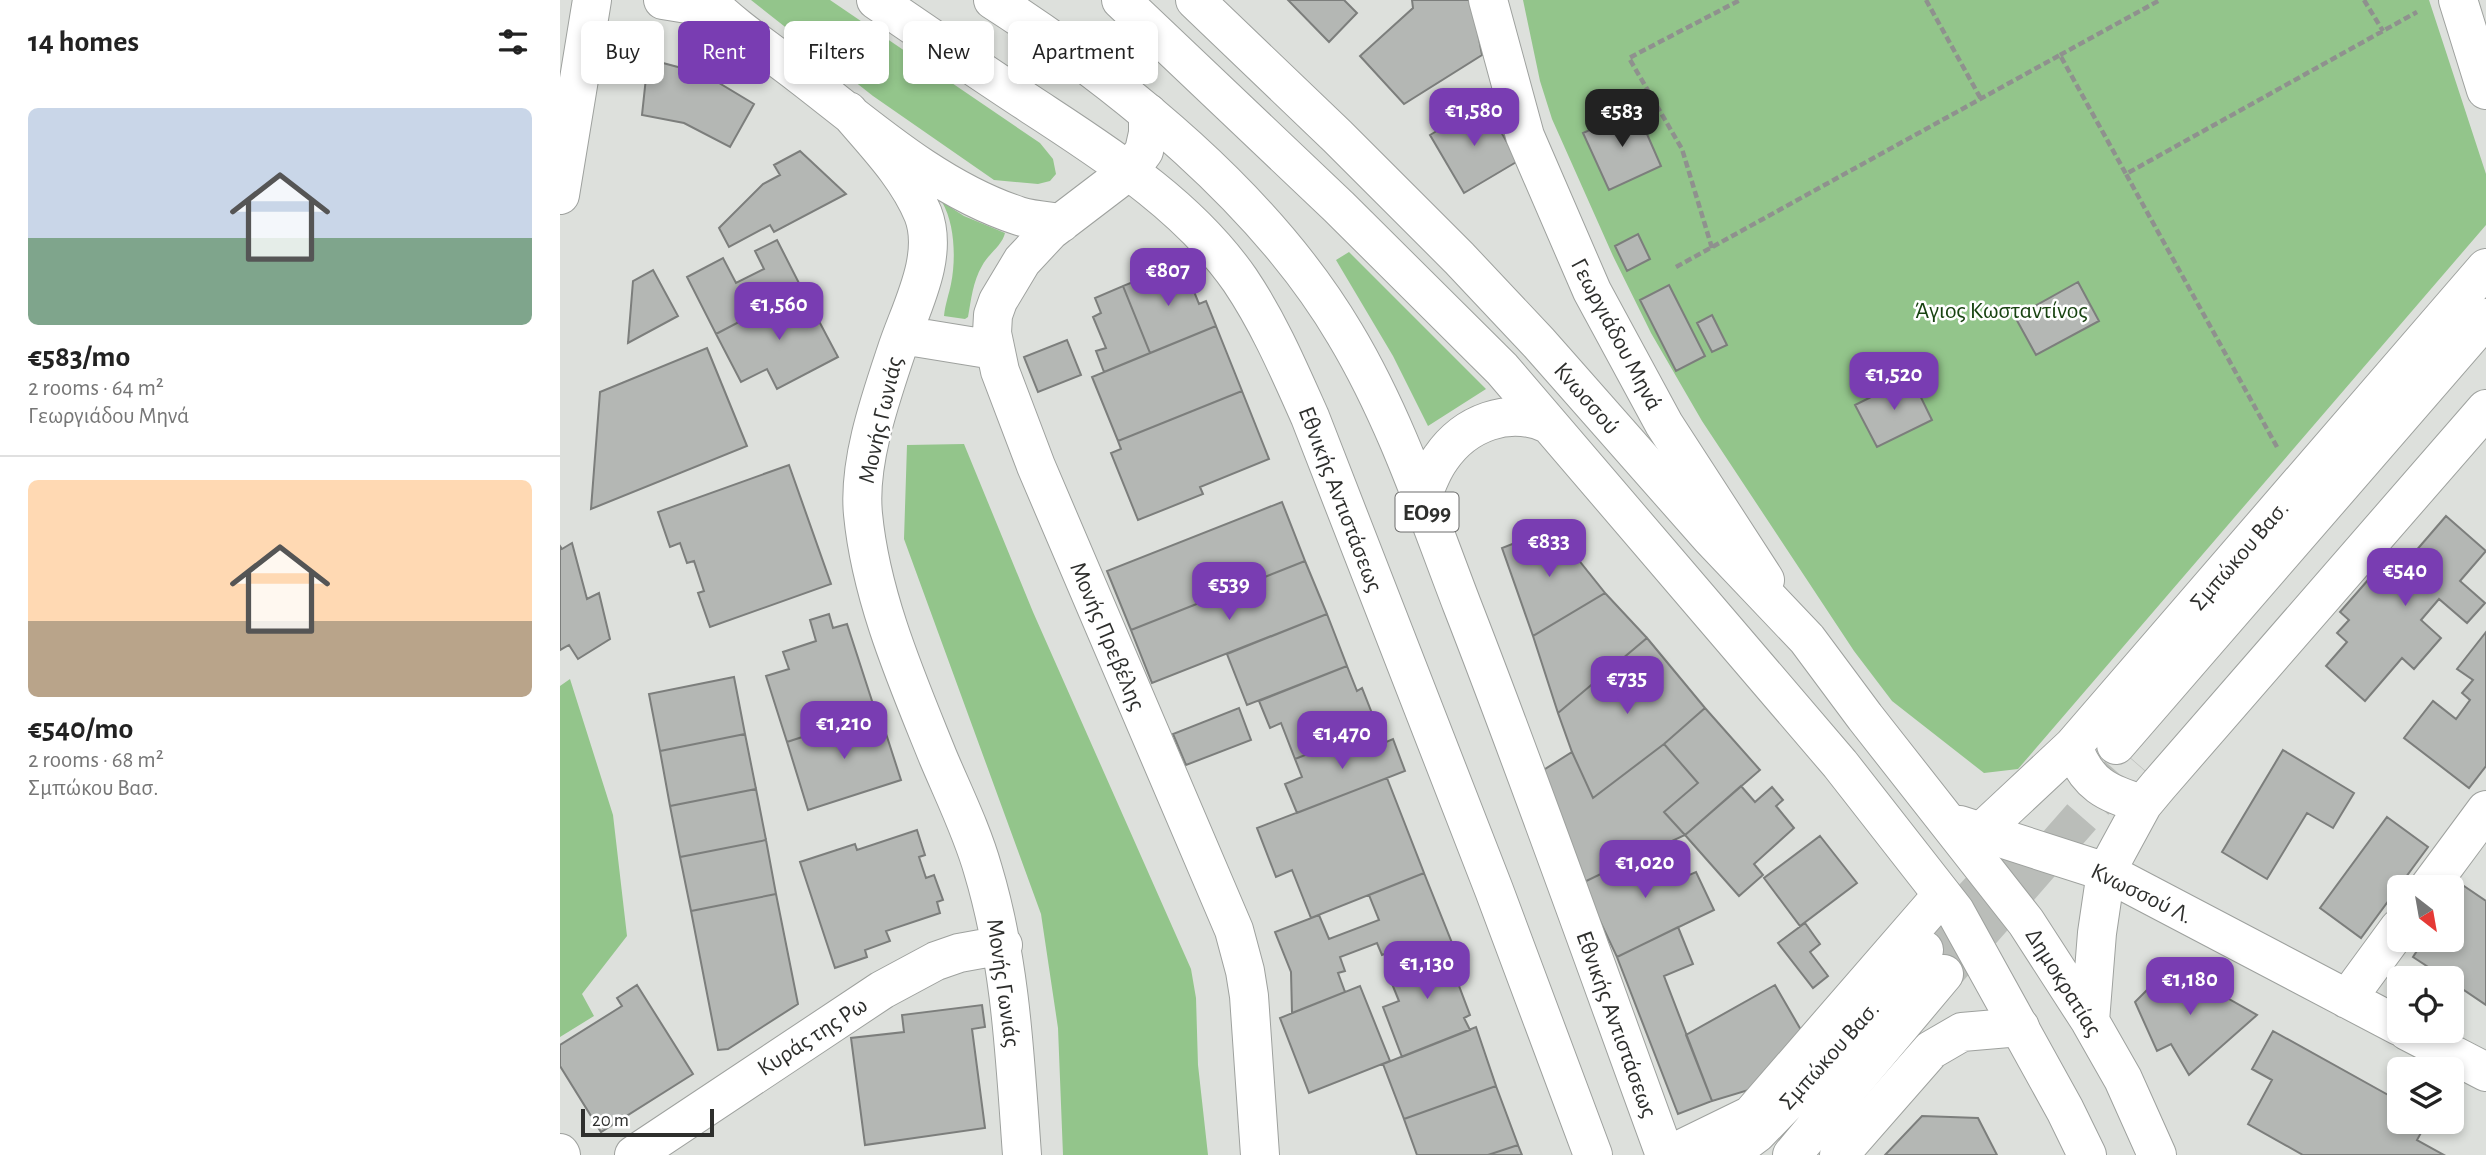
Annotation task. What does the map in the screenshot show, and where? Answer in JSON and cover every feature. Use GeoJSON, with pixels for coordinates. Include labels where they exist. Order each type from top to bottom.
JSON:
{"type":"FeatureCollection","features":[{"type":"Feature","properties":{"kind":"main road"},"geometry":{"type":"LineString","coordinates":[[560,195],[592,0]]}},
{"type":"Feature","properties":{"kind":"main road"},"geometry":{"type":"LineString","coordinates":[[663,0],[706,6],[709,2],[870,130],[957,188],[1017,215],[1061,223]]}},
{"type":"Feature","properties":{"kind":"main road","name":"Εθνικής Αντιστάσεως"},"geometry":{"type":"LineString","coordinates":[[876,0],[1130,170],[1197,231],[1239,280],[1278,345],[1336,481],[1593,1155]]}},
{"type":"Feature","properties":{"kind":"main road","name":"Εθνικής Αντιστάσεως"},"geometry":{"type":"LineString","coordinates":[[993,0],[1062,46],[1148,113],[1242,202],[1298,268],[1345,332],[1422,498],[1516,742],[1667,1155]]}},
{"type":"Feature","properties":{"kind":"main road","name":"Κνωσσού"},"geometry":{"type":"LineString","coordinates":[[1121,0],[1339,207],[1502,369],[1831,754],[1942,895]]}},
{"type":"Feature","properties":{"kind":"main road","name":"Κνωσσού"},"geometry":{"type":"LineString","coordinates":[[1195,0],[1337,136],[1539,343],[1711,538],[1807,639],[1866,717],[1965,827]]}},
{"type":"Feature","properties":{"kind":"main road","name":"Γεωργιάδου Μηνά"},"geometry":{"type":"LineString","coordinates":[[1488,0],[1525,136],[1597,302],[1639,380],[1700,481],[1807,639]]}},
{"type":"Feature","properties":{"kind":"main road"},"geometry":{"type":"LineString","coordinates":[[2443,3],[2486,90]]}},
{"type":"Feature","properties":{"kind":"main road","name":"Μονής Γωνιάς"},"geometry":{"type":"LineString","coordinates":[[848,111],[903,178],[927,228],[927,255],[922,276],[880,402],[867,454],[862,495],[865,531],[876,588],[938,757],[965,816],[1003,945],[1012,1016],[1022,1155]]}},
{"type":"Feature","properties":{"kind":"main road"},"geometry":{"type":"LineString","coordinates":[[1130,170],[1144,151],[1149,133],[1148,113]]}},
{"type":"Feature","properties":{"kind":"main road","name":"Μονής Πρεβέλης"},"geometry":{"type":"LineString","coordinates":[[1130,170],[1042,239],[1022,261],[1005,287],[993,315],[994,350],[1012,407],[1036,467],[1234,930],[1249,996],[1260,1155]]}},
{"type":"Feature","properties":{"kind":"main road","name":"Σμπώκου Βασ."},"geometry":{"type":"LineString","coordinates":[[1965,827],[2073,746],[2486,268]]}},
{"type":"Feature","properties":{"kind":"main road","name":"Σμπώκου Βασ."},"geometry":{"type":"LineString","coordinates":[[2486,318],[2124,752],[2486,353]]}},
{"type":"Feature","properties":{"kind":"main road"},"geometry":{"type":"LineString","coordinates":[[902,335],[994,350]]}},
{"type":"Feature","properties":{"kind":"main road"},"geometry":{"type":"LineString","coordinates":[[2090,1021],[2097,933],[2106,872],[2143,804],[2486,409]]}},
{"type":"Feature","properties":{"kind":"main road"},"geometry":{"type":"LineString","coordinates":[[1422,498],[1440,458],[1476,427],[1500,416],[1535,418],[1548,424]]}},
{"type":"Feature","properties":{"kind":"main road"},"geometry":{"type":"LineString","coordinates":[[2073,746],[2078,762],[2093,783],[2123,798],[2143,804]]}},
{"type":"Feature","properties":{"kind":"main road"},"geometry":{"type":"LineString","coordinates":[[2438,875],[2486,810]]}},
{"type":"Feature","properties":{"kind":"main road","name":"Κνωσσού Λ."},"geometry":{"type":"LineString","coordinates":[[1965,827],[2106,872],[2387,1020]]}},
{"type":"Feature","properties":{"kind":"main road","name":"Δημοκρατίας"},"geometry":{"type":"LineString","coordinates":[[1965,827],[2090,1021],[2123,1079],[2157,1155]]}},
{"type":"Feature","properties":{"kind":"main road"},"geometry":{"type":"LineString","coordinates":[[1667,1155],[1751,1115],[1942,895],[1967,931],[2087,1155]]}},
{"type":"Feature","properties":{"kind":"main road"},"geometry":{"type":"LineString","coordinates":[[2347,999],[2387,944]]}},
{"type":"Feature","properties":{"kind":"main road","name":"Κυράς της Ρω"},"geometry":{"type":"LineString","coordinates":[[634,1155],[882,990],[936,961],[959,953],[1003,945]]}},
{"type":"Feature","properties":{"kind":"main road","name":"Σμπώκου Βασ."},"geometry":{"type":"LineString","coordinates":[[1728,1155],[1750,1139],[1934,962],[1792,1155]]}},
{"type":"Feature","properties":{"kind":"main road"},"geometry":{"type":"LineString","coordinates":[[1839,1155],[1931,1049],[1962,1032],[2020,1027]]}},
{"type":"Feature","properties":{"kind":"main road"},"geometry":{"type":"LineString","coordinates":[[2430,1043],[2486,1072]]}},
{"type":"Feature","properties":{"kind":"path"},"geometry":{"type":"LineString","coordinates":[[1712,248],[1682,149],[1629,58],[1740,0]]}},
{"type":"Feature","properties":{"kind":"path"},"geometry":{"type":"LineString","coordinates":[[1926,0],[1981,99]]}},
{"type":"Feature","properties":{"kind":"path"},"geometry":{"type":"LineString","coordinates":[[1676,267],[2160,0]]}},
{"type":"Feature","properties":{"kind":"path"},"geometry":{"type":"LineString","coordinates":[[2364,0],[2383,32]]}},
{"type":"Feature","properties":{"kind":"path"},"geometry":{"type":"LineString","coordinates":[[2126,174],[2383,32],[2443,3]]}},
{"type":"Feature","properties":{"kind":"path"},"geometry":{"type":"LineString","coordinates":[[2060,55],[2298,486]]}},
{"type":"Feature","properties":{"kind":"green space"},"geometry":{"type":"Polygon","coordinates":[[[751,0],[830,0],[861,21],[784,21],[784,26],[751,0]]]}},
{"type":"Feature","properties":{"kind":"green space","name":"Άγιος Κωσταντίνος"},"geometry":{"type":"Polygon","coordinates":[[[1523,0],[2429,0],[2486,174],[2486,225],[2018,769],[1984,773],[1892,701],[1854,651],[1702,421],[1651,333],[1613,256],[1552,119],[1540,81],[1523,0]]]}},
{"type":"Feature","properties":{"kind":"green space"},"geometry":{"type":"Polygon","coordinates":[[[889,40],[903,50],[903,84],[953,84],[1040,143],[1053,159],[1056,174],[1050,181],[1038,184],[994,180],[858,84],[889,84],[889,40]]]}},
{"type":"Feature","properties":{"kind":"green space"},"geometry":{"type":"Polygon","coordinates":[[[942,202],[964,216],[1005,233],[979,272],[968,317],[965,319],[944,316],[953,274],[954,253],[950,221],[942,202]]]}},
{"type":"Feature","properties":{"kind":"green space"},"geometry":{"type":"Polygon","coordinates":[[[1349,252],[1486,389],[1428,426],[1393,356],[1336,260],[1349,252]]]}},
{"type":"Feature","properties":{"kind":"green space"},"geometry":{"type":"Polygon","coordinates":[[[964,444],[1033,612],[1191,969],[1196,998],[1198,1065],[1208,1155],[1063,1155],[1058,1028],[1041,914],[904,539],[907,445],[964,444]]]}},
{"type":"Feature","properties":{"kind":"green space"},"geometry":{"type":"Polygon","coordinates":[[[570,679],[613,815],[627,936],[582,994],[594,1016],[560,1037],[560,686],[570,679]]]}},
{"type":"Feature","properties":{"kind":"building"},"geometry":{"type":"Polygon","coordinates":[[[1288,0],[1344,0],[1357,13],[1329,42],[1288,0]]]}},
{"type":"Feature","properties":{"kind":"building"},"geometry":{"type":"Polygon","coordinates":[[[1412,0],[1472,0],[1482,55],[1404,104],[1360,56],[1413,8],[1412,0]]]}},
{"type":"Feature","properties":{"kind":"building"},"geometry":{"type":"Polygon","coordinates":[[[664,63],[678,67],[678,84],[721,84],[754,104],[730,147],[684,123],[642,115],[645,84],[664,84],[664,63]]]}},
{"type":"Feature","properties":{"kind":"building"},"geometry":{"type":"Polygon","coordinates":[[[1484,103],[1518,161],[1464,193],[1430,135],[1484,103]]]}},
{"type":"Feature","properties":{"kind":"building"},"geometry":{"type":"Polygon","coordinates":[[[1636,109],[1661,166],[1609,190],[1583,133],[1636,109]]]}},
{"type":"Feature","properties":{"kind":"building"},"geometry":{"type":"Polygon","coordinates":[[[800,151],[846,194],[774,232],[770,225],[729,247],[719,228],[763,184],[780,175],[774,165],[800,151]]]}},
{"type":"Feature","properties":{"kind":"building"},"geometry":{"type":"Polygon","coordinates":[[[1638,234],[1650,259],[1627,271],[1615,246],[1638,234]]]}},
{"type":"Feature","properties":{"kind":"building"},"geometry":{"type":"Polygon","coordinates":[[[777,240],[802,289],[716,334],[687,277],[723,258],[736,283],[764,269],[755,251],[777,240]]]}},
{"type":"Feature","properties":{"kind":"building"},"geometry":{"type":"Polygon","coordinates":[[[1182,262],[1199,304],[1206,301],[1216,326],[1150,353],[1123,286],[1182,262]]]}},
{"type":"Feature","properties":{"kind":"building"},"geometry":{"type":"Polygon","coordinates":[[[653,270],[678,316],[628,343],[633,281],[653,270]]]}},
{"type":"Feature","properties":{"kind":"building"},"geometry":{"type":"Polygon","coordinates":[[[2078,282],[2099,321],[2036,355],[2015,317],[2078,282]]]}},
{"type":"Feature","properties":{"kind":"building"},"geometry":{"type":"Polygon","coordinates":[[[1669,285],[1705,356],[1676,371],[1640,300],[1669,285]]]}},
{"type":"Feature","properties":{"kind":"building"},"geometry":{"type":"Polygon","coordinates":[[[1123,286],[1150,353],[1104,372],[1096,351],[1106,348],[1093,317],[1101,313],[1095,298],[1123,286]]]}},
{"type":"Feature","properties":{"kind":"building"},"geometry":{"type":"Polygon","coordinates":[[[802,289],[838,357],[777,389],[767,369],[741,382],[716,334],[802,289]]]}},
{"type":"Feature","properties":{"kind":"building"},"geometry":{"type":"Polygon","coordinates":[[[1712,315],[1727,345],[1712,352],[1697,323],[1712,315]]]}},
{"type":"Feature","properties":{"kind":"building"},"geometry":{"type":"Polygon","coordinates":[[[1216,326],[1242,391],[1118,441],[1092,377],[1216,326]]]}},
{"type":"Feature","properties":{"kind":"building"},"geometry":{"type":"Polygon","coordinates":[[[1067,340],[1081,375],[1038,392],[1024,357],[1067,340]]]}},
{"type":"Feature","properties":{"kind":"building"},"geometry":{"type":"Polygon","coordinates":[[[707,348],[747,446],[591,509],[600,392],[707,348]]]}},
{"type":"Feature","properties":{"kind":"building"},"geometry":{"type":"Polygon","coordinates":[[[1911,377],[1932,420],[1877,447],[1855,405],[1911,377]]]}},
{"type":"Feature","properties":{"kind":"building"},"geometry":{"type":"Polygon","coordinates":[[[1242,391],[1269,459],[1200,487],[1203,494],[1138,520],[1111,453],[1121,449],[1118,441],[1242,391]]]}},
{"type":"Feature","properties":{"kind":"building"},"geometry":{"type":"Polygon","coordinates":[[[789,465],[831,584],[710,627],[698,593],[704,591],[694,561],[687,563],[680,543],[670,547],[658,512],[789,465]]]}},
{"type":"Feature","properties":{"kind":"building"},"geometry":{"type":"Polygon","coordinates":[[[1282,502],[1305,561],[1131,630],[1107,571],[1282,502]]]}},
{"type":"Feature","properties":{"kind":"building"},"geometry":{"type":"Polygon","coordinates":[[[2446,516],[2486,551],[2460,581],[2485,603],[2467,623],[2439,599],[2421,620],[2441,638],[2414,669],[2402,658],[2365,701],[2326,666],[2347,642],[2337,633],[2349,620],[2340,612],[2389,556],[2402,567],[2446,516]]]}},
{"type":"Feature","properties":{"kind":"building"},"geometry":{"type":"Polygon","coordinates":[[[1553,528],[1605,593],[1533,636],[1502,548],[1553,528]]]}},
{"type":"Feature","properties":{"kind":"building"},"geometry":{"type":"Polygon","coordinates":[[[572,543],[587,599],[599,593],[610,639],[578,659],[569,645],[560,650],[560,546],[562,549],[572,543]]]}},
{"type":"Feature","properties":{"kind":"building"},"geometry":{"type":"Polygon","coordinates":[[[1305,561],[1327,614],[1152,683],[1131,630],[1305,561]]]}},
{"type":"Feature","properties":{"kind":"building"},"geometry":{"type":"Polygon","coordinates":[[[1605,593],[1647,638],[1558,713],[1533,636],[1605,593]]]}},
{"type":"Feature","properties":{"kind":"building"},"geometry":{"type":"Polygon","coordinates":[[[829,614],[833,628],[847,624],[873,704],[865,706],[868,716],[787,742],[766,676],[789,669],[783,652],[816,641],[810,620],[829,614]]]}},
{"type":"Feature","properties":{"kind":"building"},"geometry":{"type":"Polygon","coordinates":[[[1327,614],[1347,666],[1247,705],[1227,654],[1327,614]]]}},
{"type":"Feature","properties":{"kind":"building"},"geometry":{"type":"Polygon","coordinates":[[[2486,632],[2486,766],[2469,788],[2404,738],[2433,701],[2456,719],[2470,700],[2462,693],[2473,680],[2457,669],[2486,632]]]}},
{"type":"Feature","properties":{"kind":"building"},"geometry":{"type":"Polygon","coordinates":[[[1647,638],[1705,708],[1664,744],[1593,798],[1558,713],[1647,638]]]}},
{"type":"Feature","properties":{"kind":"building"},"geometry":{"type":"Polygon","coordinates":[[[1347,666],[1357,691],[1362,688],[1375,721],[1368,724],[1370,730],[1295,759],[1281,723],[1270,728],[1259,701],[1347,666]]]}},
{"type":"Feature","properties":{"kind":"building"},"geometry":{"type":"Polygon","coordinates":[[[734,677],[745,734],[660,751],[649,694],[734,677]]]}},
{"type":"Feature","properties":{"kind":"building"},"geometry":{"type":"Polygon","coordinates":[[[1239,708],[1251,740],[1186,765],[1173,734],[1239,708]]]}},
{"type":"Feature","properties":{"kind":"building"},"geometry":{"type":"Polygon","coordinates":[[[1705,708],[1760,770],[1685,835],[1664,812],[1698,783],[1664,744],[1705,708]]]}},
{"type":"Feature","properties":{"kind":"building"},"geometry":{"type":"Polygon","coordinates":[[[879,712],[901,780],[808,810],[787,742],[879,712]]]}},
{"type":"Feature","properties":{"kind":"building"},"geometry":{"type":"Polygon","coordinates":[[[1363,732],[1370,749],[1393,739],[1405,771],[1297,813],[1285,784],[1302,777],[1295,759],[1363,732]]]}},
{"type":"Feature","properties":{"kind":"building"},"geometry":{"type":"Polygon","coordinates":[[[745,734],[756,789],[670,806],[660,751],[745,734]]]}},
{"type":"Feature","properties":{"kind":"building"},"geometry":{"type":"Polygon","coordinates":[[[1664,744],[1698,783],[1664,812],[1685,835],[1582,883],[1542,771],[1572,752],[1593,798],[1664,744]]]}},
{"type":"Feature","properties":{"kind":"building"},"geometry":{"type":"Polygon","coordinates":[[[2283,750],[2354,793],[2333,828],[2307,813],[2267,879],[2222,852],[2283,750]]]}},
{"type":"Feature","properties":{"kind":"building"},"geometry":{"type":"Polygon","coordinates":[[[1387,778],[1424,873],[1311,918],[1292,870],[1276,877],[1257,828],[1387,778]]]}},
{"type":"Feature","properties":{"kind":"building"},"geometry":{"type":"Polygon","coordinates":[[[1741,786],[1755,802],[1772,787],[1783,800],[1776,806],[1794,828],[1754,864],[1763,875],[1739,896],[1685,835],[1741,786]]]}},
{"type":"Feature","properties":{"kind":"building"},"geometry":{"type":"Polygon","coordinates":[[[756,789],[766,840],[680,857],[670,806],[756,789]]]}},
{"type":"Feature","properties":{"kind":"building"},"geometry":{"type":"Polygon","coordinates":[[[2387,817],[2428,847],[2407,875],[2387,875],[2387,903],[2361,938],[2320,908],[2387,817]]]}},
{"type":"Feature","properties":{"kind":"building"},"geometry":{"type":"Polygon","coordinates":[[[917,830],[925,855],[919,857],[926,878],[934,875],[943,900],[937,902],[940,913],[886,931],[890,941],[865,950],[867,957],[835,968],[800,862],[855,844],[857,850],[917,830]]]}},
{"type":"Feature","properties":{"kind":"building"},"geometry":{"type":"Polygon","coordinates":[[[1820,836],[1857,883],[1800,926],[1764,878],[1820,836]]]}},
{"type":"Feature","properties":{"kind":"building"},"geometry":{"type":"Polygon","coordinates":[[[766,840],[776,894],[691,911],[680,857],[766,840]]]}},
{"type":"Feature","properties":{"kind":"building"},"geometry":{"type":"Polygon","coordinates":[[[1663,844],[1680,879],[1696,872],[1714,910],[1617,957],[1582,883],[1663,844]]]}},
{"type":"Feature","properties":{"kind":"building"},"geometry":{"type":"Polygon","coordinates":[[[1424,873],[1452,943],[1403,962],[1398,949],[1382,955],[1377,943],[1340,957],[1345,971],[1338,973],[1345,992],[1292,1013],[1291,972],[1275,932],[1319,915],[1329,939],[1379,920],[1369,895],[1424,873]]]}},
{"type":"Feature","properties":{"kind":"building"},"geometry":{"type":"Polygon","coordinates":[[[2464,886],[2486,901],[2486,1005],[2464,990],[2464,966],[2427,966],[2413,957],[2416,952],[2464,952],[2464,886]]]}},
{"type":"Feature","properties":{"kind":"building"},"geometry":{"type":"Polygon","coordinates":[[[776,894],[798,1004],[728,1049],[718,1050],[691,911],[776,894]]]}},
{"type":"Feature","properties":{"kind":"building"},"geometry":{"type":"Polygon","coordinates":[[[1805,923],[1820,944],[1810,952],[1828,976],[1813,988],[1778,943],[1805,923]]]}},
{"type":"Feature","properties":{"kind":"building"},"geometry":{"type":"Polygon","coordinates":[[[1678,927],[1693,964],[1664,976],[1712,1101],[1678,1114],[1617,957],[1678,927]]]}},
{"type":"Feature","properties":{"kind":"building"},"geometry":{"type":"Polygon","coordinates":[[[1452,943],[1461,967],[1453,970],[1470,1015],[1464,1018],[1470,1030],[1402,1057],[1383,1007],[1399,1001],[1386,969],[1452,943]]]}},
{"type":"Feature","properties":{"kind":"building"},"geometry":{"type":"Polygon","coordinates":[[[2171,966],[2257,1015],[2189,1075],[2171,1044],[2157,1051],[2135,1002],[2171,966]]]}},
{"type":"Feature","properties":{"kind":"building"},"geometry":{"type":"Polygon","coordinates":[[[637,985],[693,1074],[601,1132],[560,1066],[560,1045],[622,1006],[617,998],[637,985]]]}},
{"type":"Feature","properties":{"kind":"building"},"geometry":{"type":"Polygon","coordinates":[[[1775,985],[1801,1030],[1752,1089],[1712,1101],[1686,1035],[1775,985]]]}},
{"type":"Feature","properties":{"kind":"building"},"geometry":{"type":"Polygon","coordinates":[[[1360,986],[1390,1061],[1309,1093],[1280,1018],[1360,986]]]}},
{"type":"Feature","properties":{"kind":"building"},"geometry":{"type":"Polygon","coordinates":[[[982,1005],[985,1027],[972,1029],[985,1128],[865,1145],[851,1038],[904,1032],[902,1015],[982,1005]]]}},
{"type":"Feature","properties":{"kind":"building"},"geometry":{"type":"Polygon","coordinates":[[[1476,1027],[1496,1086],[1404,1119],[1383,1064],[1476,1027]]]}},
{"type":"Feature","properties":{"kind":"building"},"geometry":{"type":"Polygon","coordinates":[[[2273,1031],[2387,1094],[2387,1134],[2420,1134],[2417,1140],[2444,1155],[2303,1155],[2248,1124],[2272,1080],[2252,1069],[2273,1031]]]}},
{"type":"Feature","properties":{"kind":"building"},"geometry":{"type":"Polygon","coordinates":[[[1496,1086],[1518,1145],[1488,1155],[1417,1155],[1404,1119],[1496,1086]]]}},
{"type":"Feature","properties":{"kind":"building"},"geometry":{"type":"Polygon","coordinates":[[[1922,1116],[1978,1118],[1997,1155],[1885,1155],[1922,1116]]]}},
{"type":"Feature","properties":{"kind":"building"},"geometry":{"type":"Polygon","coordinates":[[[1518,1145],[1522,1155],[1488,1155],[1518,1145]]]}},
{"type":"Feature","properties":{"kind":"tunnel"},"geometry":{"type":"LineString","coordinates":[[1944,974],[2132,759]]}},
{"type":"Feature","properties":{"kind":"tunnel"},"geometry":{"type":"LineString","coordinates":[[1924,950],[2014,854]]}}]}
